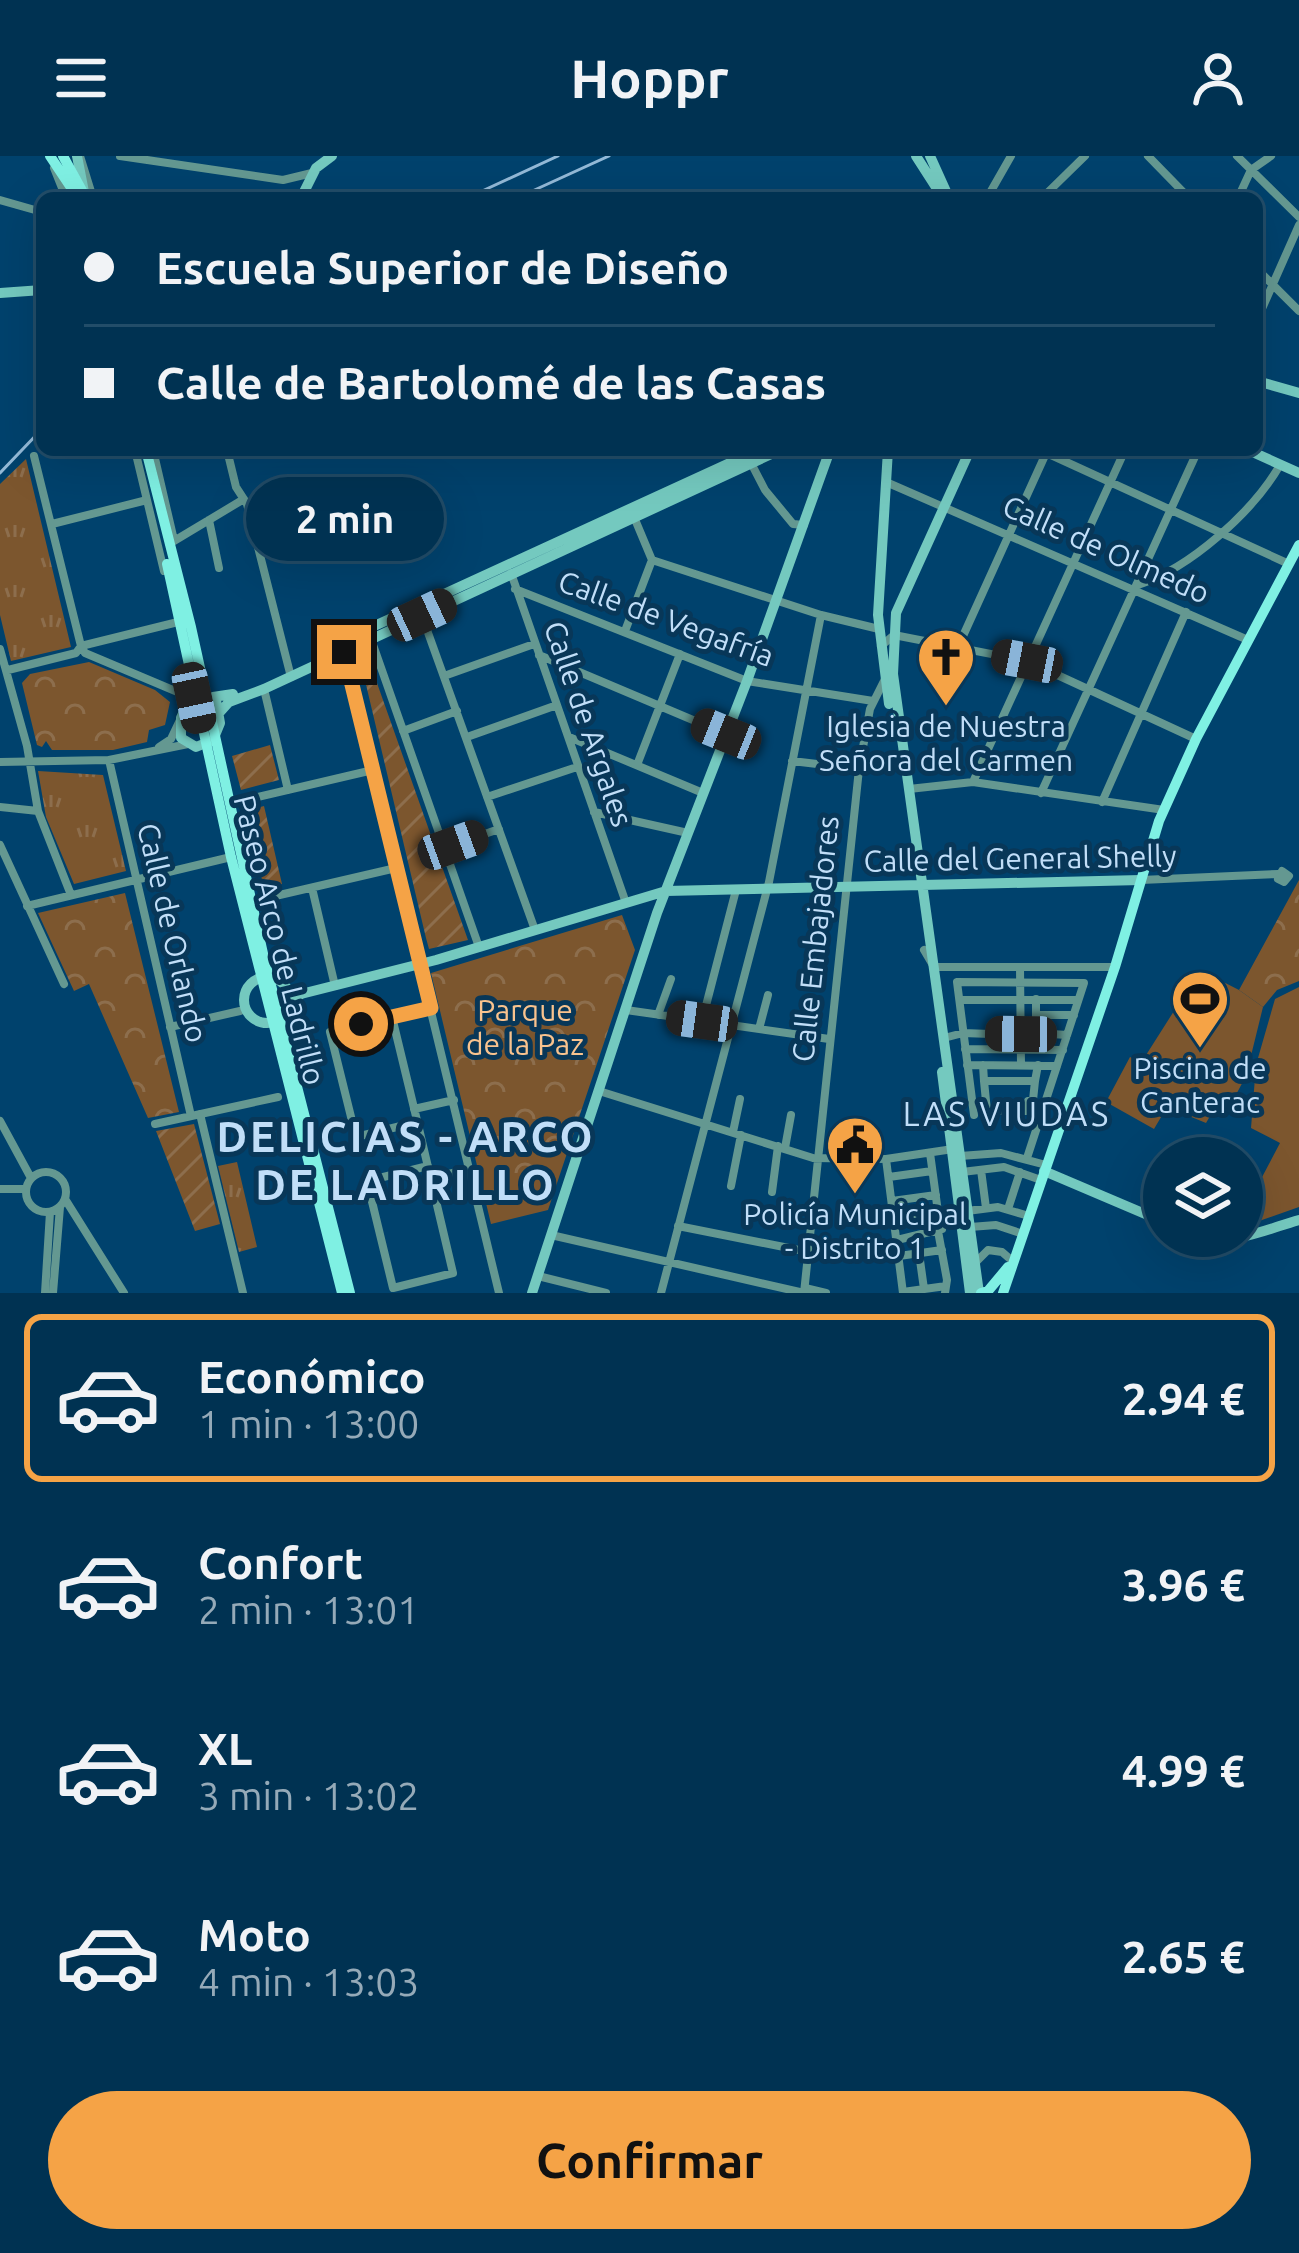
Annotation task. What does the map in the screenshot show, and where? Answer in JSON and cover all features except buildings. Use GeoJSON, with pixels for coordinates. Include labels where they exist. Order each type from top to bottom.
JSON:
{"type":"FeatureCollection","features":[{"type":"Feature","properties":{"kind":"main road"},"geometry":{"type":"LineString","coordinates":[[50,156],[82,192]]}},
{"type":"Feature","properties":{"kind":"main road"},"geometry":{"type":"LineString","coordinates":[[64,156],[83,192]]}},
{"type":"Feature","properties":{"kind":"main road"},"geometry":{"type":"LineString","coordinates":[[79,156],[84,192]]}},
{"type":"Feature","properties":{"kind":"main road"},"geometry":{"type":"LineString","coordinates":[[304,192],[312,173],[332,156]]}},
{"type":"Feature","properties":{"kind":"main road"},"geometry":{"type":"LineString","coordinates":[[916,156],[941,192]]}},
{"type":"Feature","properties":{"kind":"main road"},"geometry":{"type":"LineString","coordinates":[[930,156],[943,192]]}},
{"type":"Feature","properties":{"kind":"main road"},"geometry":{"type":"LineString","coordinates":[[0,296],[36,293]]}},
{"type":"Feature","properties":{"kind":"main road"},"geometry":{"type":"LineString","coordinates":[[1263,382],[1298,390]]}},
{"type":"Feature","properties":{"kind":"main road","name":"Paseo Arco de Ladrillo"},"geometry":{"type":"LineString","coordinates":[[145,456],[231,857],[264,977]]}},
{"type":"Feature","properties":{"kind":"main road"},"geometry":{"type":"LineString","coordinates":[[745,456],[370,628],[350,644],[290,675],[264,689],[230,702],[220,712],[209,743],[188,744],[179,732],[181,718],[200,698],[224,697],[290,675],[344,652],[767,456]]}},
{"type":"Feature","properties":{"kind":"main road"},"geometry":{"type":"LineString","coordinates":[[532,1293],[657,914],[828,456]]}},
{"type":"Feature","properties":{"kind":"main road"},"geometry":{"type":"LineString","coordinates":[[888,456],[879,629],[944,1038],[970,1293]]}},
{"type":"Feature","properties":{"kind":"main road"},"geometry":{"type":"LineString","coordinates":[[967,456],[896,616],[894,689],[924,950],[975,1266],[989,1293]]}},
{"type":"Feature","properties":{"kind":"main road"},"geometry":{"type":"LineString","coordinates":[[1261,456],[1299,473]]}},
{"type":"Feature","properties":{"kind":"main road","name":"Paseo Arco de Ladrillo"},"geometry":{"type":"LineString","coordinates":[[150,475],[174,598],[184,624]]}},
{"type":"Feature","properties":{"kind":"main road"},"geometry":{"type":"LineString","coordinates":[[989,1293],[1023,1234],[1164,810],[1299,544]]}},
{"type":"Feature","properties":{"kind":"main road"},"geometry":{"type":"LineString","coordinates":[[878,615],[896,616]]}},
{"type":"Feature","properties":{"kind":"main road"},"geometry":{"type":"LineString","coordinates":[[200,698],[220,712]]}},
{"type":"Feature","properties":{"kind":"main road","name":"Paseo Arco de Ladrillo"},"geometry":{"type":"LineString","coordinates":[[209,743],[346,1293]]}},
{"type":"Feature","properties":{"kind":"main road","name":"Calle del General Shelly"},"geometry":{"type":"LineString","coordinates":[[275,1021],[301,994],[666,892],[1142,880]]}},
{"type":"Feature","properties":{"kind":"main road"},"geometry":{"type":"LineString","coordinates":[[626,903],[648,903],[657,914]]}},
{"type":"Feature","properties":{"kind":"main road"},"geometry":{"type":"LineString","coordinates":[[275,1021],[255,1020],[244,1009],[245,990],[264,977],[301,994]]}},
{"type":"Feature","properties":{"kind":"main road"},"geometry":{"type":"LineString","coordinates":[[287,988],[290,1004]]}},
{"type":"Feature","properties":{"kind":"main road"},"geometry":{"type":"LineString","coordinates":[[1044,1172],[1143,1213]]}},
{"type":"Feature","properties":{"kind":"main road"},"geometry":{"type":"LineString","coordinates":[[1263,1231],[1299,1220]]}},
{"type":"Feature","properties":{"kind":"main road"},"geometry":{"type":"LineString","coordinates":[[989,1293],[1011,1259]]}},
{"type":"Feature","properties":{"kind":"main road"},"geometry":{"type":"LineString","coordinates":[[975,1266],[988,1277],[1002,1276]]}},
{"type":"Feature","properties":{"kind":"street"},"geometry":{"type":"LineString","coordinates":[[50,156],[64,192]]}},
{"type":"Feature","properties":{"kind":"street"},"geometry":{"type":"LineString","coordinates":[[120,156],[283,180],[312,173]]}},
{"type":"Feature","properties":{"kind":"street"},"geometry":{"type":"LineString","coordinates":[[990,192],[1011,156]]}},
{"type":"Feature","properties":{"kind":"street"},"geometry":{"type":"LineString","coordinates":[[1049,192],[1085,156]]}},
{"type":"Feature","properties":{"kind":"street"},"geometry":{"type":"LineString","coordinates":[[1148,156],[1183,192]]}},
{"type":"Feature","properties":{"kind":"street"},"geometry":{"type":"LineString","coordinates":[[1237,156],[1299,221],[1263,307]]}},
{"type":"Feature","properties":{"kind":"street"},"geometry":{"type":"LineString","coordinates":[[1241,192],[1251,170],[1271,156]]}},
{"type":"Feature","properties":{"kind":"street"},"geometry":{"type":"LineString","coordinates":[[283,180],[297,192]]}},
{"type":"Feature","properties":{"kind":"street"},"geometry":{"type":"LineString","coordinates":[[1054,187],[1059,192]]}},
{"type":"Feature","properties":{"kind":"street"},"geometry":{"type":"LineString","coordinates":[[0,200],[36,210]]}},
{"type":"Feature","properties":{"kind":"street"},"geometry":{"type":"LineString","coordinates":[[1263,275],[1299,310]]}},
{"type":"Feature","properties":{"kind":"street"},"geometry":{"type":"LineString","coordinates":[[34,456],[85,653],[200,698]]}},
{"type":"Feature","properties":{"kind":"street","name":"Paseo Arco de Ladrillo"},"geometry":{"type":"LineString","coordinates":[[144,456],[147,500],[174,598]]}},
{"type":"Feature","properties":{"kind":"street","name":"Paseo Arco de Ladrillo"},"geometry":{"type":"LineString","coordinates":[[146,456],[192,617],[184,624]]}},
{"type":"Feature","properties":{"kind":"street"},"geometry":{"type":"LineString","coordinates":[[228,456],[290,675]]}},
{"type":"Feature","properties":{"kind":"street"},"geometry":{"type":"LineString","coordinates":[[958,647],[1043,456]]}},
{"type":"Feature","properties":{"kind":"street"},"geometry":{"type":"LineString","coordinates":[[1055,456],[1289,564]]}},
{"type":"Feature","properties":{"kind":"street"},"geometry":{"type":"LineString","coordinates":[[973,782],[1122,456]]}},
{"type":"Feature","properties":{"kind":"street"},"geometry":{"type":"LineString","coordinates":[[1041,793],[1195,456]]}},
{"type":"Feature","properties":{"kind":"street"},"geometry":{"type":"LineString","coordinates":[[752,463],[771,499],[793,524],[804,525]]}},
{"type":"Feature","properties":{"kind":"street"},"geometry":{"type":"LineString","coordinates":[[1136,586],[1156,578],[1245,515],[1280,465]]}},
{"type":"Feature","properties":{"kind":"street","name":"Calle de Olmedo"},"geometry":{"type":"LineString","coordinates":[[886,482],[1136,586],[1248,640]]}},
{"type":"Feature","properties":{"kind":"street"},"geometry":{"type":"LineString","coordinates":[[174,541],[244,499]]}},
{"type":"Feature","properties":{"kind":"street"},"geometry":{"type":"LineString","coordinates":[[52,524],[147,500]]}},
{"type":"Feature","properties":{"kind":"street"},"geometry":{"type":"LineString","coordinates":[[625,631],[652,560],[634,518]]}},
{"type":"Feature","properties":{"kind":"street"},"geometry":{"type":"LineString","coordinates":[[208,520],[219,568]]}},
{"type":"Feature","properties":{"kind":"street"},"geometry":{"type":"LineString","coordinates":[[652,560],[879,629]]}},
{"type":"Feature","properties":{"kind":"street"},"geometry":{"type":"LineString","coordinates":[[510,574],[517,561]]}},
{"type":"Feature","properties":{"kind":"street","name":"Calle de Argales"},"geometry":{"type":"LineString","coordinates":[[510,574],[626,903]]}},
{"type":"Feature","properties":{"kind":"street","name":"Calle de Vegafría"},"geometry":{"type":"LineString","coordinates":[[515,589],[747,681],[874,701]]}},
{"type":"Feature","properties":{"kind":"street"},"geometry":{"type":"LineString","coordinates":[[1102,802],[1186,612]]}},
{"type":"Feature","properties":{"kind":"street"},"geometry":{"type":"LineString","coordinates":[[422,615],[535,930]]}},
{"type":"Feature","properties":{"kind":"street"},"geometry":{"type":"LineString","coordinates":[[661,1293],[767,890],[821,615]]}},
{"type":"Feature","properties":{"kind":"street"},"geometry":{"type":"LineString","coordinates":[[8,670],[76,653],[81,646],[184,624]]}},
{"type":"Feature","properties":{"kind":"street"},"geometry":{"type":"LineString","coordinates":[[881,646],[894,635],[1027,661],[1196,739]]}},
{"type":"Feature","properties":{"kind":"street"},"geometry":{"type":"LineString","coordinates":[[371,639],[479,946]]}},
{"type":"Feature","properties":{"kind":"street"},"geometry":{"type":"LineString","coordinates":[[444,676],[534,644]]}},
{"type":"Feature","properties":{"kind":"street"},"geometry":{"type":"LineString","coordinates":[[0,650],[38,812],[71,895]]}},
{"type":"Feature","properties":{"kind":"street"},"geometry":{"type":"LineString","coordinates":[[344,652],[500,1293]]}},
{"type":"Feature","properties":{"kind":"street"},"geometry":{"type":"LineString","coordinates":[[637,765],[680,654]]}},
{"type":"Feature","properties":{"kind":"street"},"geometry":{"type":"LineString","coordinates":[[539,655],[726,734]]}},
{"type":"Feature","properties":{"kind":"street","name":"Calle Embajadores"},"geometry":{"type":"LineString","coordinates":[[808,1292],[844,887],[859,769],[874,701],[885,679]]}},
{"type":"Feature","properties":{"kind":"street"},"geometry":{"type":"LineString","coordinates":[[264,689],[288,790]]}},
{"type":"Feature","properties":{"kind":"street"},"geometry":{"type":"LineString","coordinates":[[467,737],[557,705]]}},
{"type":"Feature","properties":{"kind":"street"},"geometry":{"type":"LineString","coordinates":[[403,731],[457,712]]}},
{"type":"Feature","properties":{"kind":"street"},"geometry":{"type":"LineString","coordinates":[[147,753],[171,739],[181,718]]}},
{"type":"Feature","properties":{"kind":"street"},"geometry":{"type":"LineString","coordinates":[[567,736],[703,793]]}},
{"type":"Feature","properties":{"kind":"street"},"geometry":{"type":"LineString","coordinates":[[0,762],[109,760],[188,744]]}},
{"type":"Feature","properties":{"kind":"street","name":"Calle de Orlando"},"geometry":{"type":"LineString","coordinates":[[109,760],[170,1028],[243,1293]]}},
{"type":"Feature","properties":{"kind":"street"},"geometry":{"type":"LineString","coordinates":[[792,761],[859,769]]}},
{"type":"Feature","properties":{"kind":"street"},"geometry":{"type":"LineString","coordinates":[[487,796],[578,766]]}},
{"type":"Feature","properties":{"kind":"street"},"geometry":{"type":"LineString","coordinates":[[236,802],[373,770]]}},
{"type":"Feature","properties":{"kind":"street"},"geometry":{"type":"LineString","coordinates":[[908,789],[973,782],[1164,810]]}},
{"type":"Feature","properties":{"kind":"street"},"geometry":{"type":"LineString","coordinates":[[0,807],[38,812]]}},
{"type":"Feature","properties":{"kind":"street"},"geometry":{"type":"LineString","coordinates":[[594,812],[688,833]]}},
{"type":"Feature","properties":{"kind":"street"},"geometry":{"type":"LineString","coordinates":[[445,848],[499,829]]}},
{"type":"Feature","properties":{"kind":"street"},"geometry":{"type":"LineString","coordinates":[[0,845],[64,984]]}},
{"type":"Feature","properties":{"kind":"street"},"geometry":{"type":"LineString","coordinates":[[27,906],[231,857]]}},
{"type":"Feature","properties":{"kind":"street"},"geometry":{"type":"LineString","coordinates":[[258,901],[396,868]]}},
{"type":"Feature","properties":{"kind":"street","name":"Calle del General Shelly"},"geometry":{"type":"LineString","coordinates":[[1142,880],[1285,877]]}},
{"type":"Feature","properties":{"kind":"street"},"geometry":{"type":"LineString","coordinates":[[312,888],[335,986]]}},
{"type":"Feature","properties":{"kind":"street"},"geometry":{"type":"LineString","coordinates":[[702,1021],[736,890]]}},
{"type":"Feature","properties":{"kind":"street"},"geometry":{"type":"LineString","coordinates":[[924,950],[934,967],[1115,967]]}},
{"type":"Feature","properties":{"kind":"street"},"geometry":{"type":"LineString","coordinates":[[1020,967],[1021,1065]]}},
{"type":"Feature","properties":{"kind":"street"},"geometry":{"type":"LineString","coordinates":[[658,1015],[671,979]]}},
{"type":"Feature","properties":{"kind":"street"},"geometry":{"type":"LineString","coordinates":[[974,1115],[957,982],[1084,983],[1028,1158]]}},
{"type":"Feature","properties":{"kind":"street"},"geometry":{"type":"LineString","coordinates":[[759,1029],[768,995]]}},
{"type":"Feature","properties":{"kind":"street"},"geometry":{"type":"LineString","coordinates":[[1036,999],[1036,1033],[1068,1035]]}},
{"type":"Feature","properties":{"kind":"street"},"geometry":{"type":"LineString","coordinates":[[960,1000],[1079,1000]]}},
{"type":"Feature","properties":{"kind":"street"},"geometry":{"type":"LineString","coordinates":[[418,1122],[356,1137],[330,1032],[431,1008]]}},
{"type":"Feature","properties":{"kind":"street"},"geometry":{"type":"LineString","coordinates":[[170,1028],[244,1009]]}},
{"type":"Feature","properties":{"kind":"street"},"geometry":{"type":"LineString","coordinates":[[626,1010],[829,1039]]}},
{"type":"Feature","properties":{"kind":"street"},"geometry":{"type":"LineString","coordinates":[[1036,1015],[1074,1016]]}},
{"type":"Feature","properties":{"kind":"street"},"geometry":{"type":"LineString","coordinates":[[392,1017],[418,1122],[453,1273],[394,1288],[367,1181],[428,1166]]}},
{"type":"Feature","properties":{"kind":"street"},"geometry":{"type":"LineString","coordinates":[[944,1038],[1021,1034]]}},
{"type":"Feature","properties":{"kind":"street"},"geometry":{"type":"LineString","coordinates":[[965,1049],[1063,1050]]}},
{"type":"Feature","properties":{"kind":"street"},"geometry":{"type":"LineString","coordinates":[[968,1065],[1057,1066]]}},
{"type":"Feature","properties":{"kind":"street"},"geometry":{"type":"LineString","coordinates":[[983,1065],[987,1111],[1027,1111],[1028,1101],[1034,1100],[1038,1065]]}},
{"type":"Feature","properties":{"kind":"street"},"geometry":{"type":"LineString","coordinates":[[1054,1078],[1074,1085]]}},
{"type":"Feature","properties":{"kind":"street"},"geometry":{"type":"LineString","coordinates":[[983,1081],[1035,1081]]}},
{"type":"Feature","properties":{"kind":"street"},"geometry":{"type":"LineString","coordinates":[[599,1091],[819,1159],[1001,1153],[1028,1158],[1044,1172]]}},
{"type":"Feature","properties":{"kind":"street"},"geometry":{"type":"LineString","coordinates":[[154,1124],[278,1097]]}},
{"type":"Feature","properties":{"kind":"street"},"geometry":{"type":"LineString","coordinates":[[731,1186],[740,1099]]}},
{"type":"Feature","properties":{"kind":"street"},"geometry":{"type":"LineString","coordinates":[[414,1108],[454,1100]]}},
{"type":"Feature","properties":{"kind":"street"},"geometry":{"type":"LineString","coordinates":[[772,1192],[791,1114]]}},
{"type":"Feature","properties":{"kind":"street"},"geometry":{"type":"LineString","coordinates":[[1040,1120],[1059,1128]]}},
{"type":"Feature","properties":{"kind":"street"},"geometry":{"type":"LineString","coordinates":[[0,1121],[31,1178]]}},
{"type":"Feature","properties":{"kind":"street"},"geometry":{"type":"LineString","coordinates":[[894,1218],[938,1212],[930,1153]]}},
{"type":"Feature","properties":{"kind":"street"},"geometry":{"type":"LineString","coordinates":[[886,1159],[903,1293],[945,1290],[940,1230],[897,1240]]}},
{"type":"Feature","properties":{"kind":"street"},"geometry":{"type":"LineString","coordinates":[[962,1172],[1004,1167],[1044,1172]]}},
{"type":"Feature","properties":{"kind":"street"},"geometry":{"type":"LineString","coordinates":[[431,1178],[470,1169]]}},
{"type":"Feature","properties":{"kind":"street"},"geometry":{"type":"LineString","coordinates":[[981,1170],[986,1208]]}},
{"type":"Feature","properties":{"kind":"street"},"geometry":{"type":"LineString","coordinates":[[889,1177],[932,1171]]}},
{"type":"Feature","properties":{"kind":"street"},"geometry":{"type":"LineString","coordinates":[[49,1293],[66,1186],[58,1176],[46,1172],[31,1178],[25,1190],[32,1207],[50,1212]]}},
{"type":"Feature","properties":{"kind":"street"},"geometry":{"type":"LineString","coordinates":[[1009,1210],[1021,1172]]}},
{"type":"Feature","properties":{"kind":"street"},"geometry":{"type":"LineString","coordinates":[[0,1189],[25,1190]]}},
{"type":"Feature","properties":{"kind":"street"},"geometry":{"type":"LineString","coordinates":[[892,1202],[936,1195]]}},
{"type":"Feature","properties":{"kind":"street"},"geometry":{"type":"LineString","coordinates":[[50,1212],[63,1203]]}},
{"type":"Feature","properties":{"kind":"street"},"geometry":{"type":"LineString","coordinates":[[63,1203],[124,1293]]}},
{"type":"Feature","properties":{"kind":"street"},"geometry":{"type":"LineString","coordinates":[[996,1225],[998,1207]]}},
{"type":"Feature","properties":{"kind":"street"},"geometry":{"type":"LineString","coordinates":[[968,1211],[998,1207],[1029,1216]]}},
{"type":"Feature","properties":{"kind":"street"},"geometry":{"type":"LineString","coordinates":[[49,1293],[50,1212]]}},
{"type":"Feature","properties":{"kind":"street"},"geometry":{"type":"LineString","coordinates":[[970,1227],[996,1225],[1023,1234]]}},
{"type":"Feature","properties":{"kind":"street"},"geometry":{"type":"LineString","coordinates":[[678,1226],[808,1252]]}},
{"type":"Feature","properties":{"kind":"street"},"geometry":{"type":"LineString","coordinates":[[551,1235],[826,1293]]}},
{"type":"Feature","properties":{"kind":"street"},"geometry":{"type":"LineString","coordinates":[[898,1256],[942,1250]]}},
{"type":"Feature","properties":{"kind":"street"},"geometry":{"type":"LineString","coordinates":[[975,1266],[988,1250],[1011,1259]]}},
{"type":"Feature","properties":{"kind":"street"},"geometry":{"type":"LineString","coordinates":[[919,1253],[924,1289]]}},
{"type":"Feature","properties":{"kind":"street"},"geometry":{"type":"LineString","coordinates":[[538,1276],[606,1293]]}},
{"type":"Feature","properties":{"kind":"green space"},"geometry":{"type":"Polygon","coordinates":[[[26,459],[71,647],[11,661],[0,615],[0,484],[26,459]]]}},
{"type":"Feature","properties":{"kind":"green space"},"geometry":{"type":"Polygon","coordinates":[[[366,652],[468,940],[429,949],[359,655],[366,652]]]}},
{"type":"Feature","properties":{"kind":"green space"},"geometry":{"type":"Polygon","coordinates":[[[89,662],[155,690],[170,702],[165,725],[149,730],[147,742],[113,750],[52,750],[46,741],[42,747],[37,745],[22,683],[30,674],[89,662]]]}},
{"type":"Feature","properties":{"kind":"green space"},"geometry":{"type":"Polygon","coordinates":[[[270,745],[279,780],[241,790],[232,756],[270,745]]]}},
{"type":"Feature","properties":{"kind":"green space"},"geometry":{"type":"Polygon","coordinates":[[[38,771],[103,775],[126,871],[74,884],[46,817],[38,771]]]}},
{"type":"Feature","properties":{"kind":"green space"},"geometry":{"type":"Polygon","coordinates":[[[264,806],[282,884],[264,888],[245,811],[264,806]]]}},
{"type":"Feature","properties":{"kind":"green space"},"geometry":{"type":"Polygon","coordinates":[[[1299,880],[1299,981],[1277,990],[1263,1007],[1239,990],[1299,880]]]}},
{"type":"Feature","properties":{"kind":"green space"},"geometry":{"type":"Polygon","coordinates":[[[125,893],[179,1112],[148,1118],[89,984],[74,991],[38,913],[125,893]]]}},
{"type":"Feature","properties":{"kind":"green space","name":"Parque de la Paz"},"geometry":{"type":"Polygon","coordinates":[[[622,915],[635,950],[548,1210],[491,1224],[431,973],[622,915]]]}},
{"type":"Feature","properties":{"kind":"green space","name":"Piscina de Canterac"},"geometry":{"type":"Polygon","coordinates":[[[1200,970],[1263,1007],[1246,1076],[1231,1104],[1220,1099],[1206,1123],[1167,1107],[1154,1129],[1106,1102],[1130,1057],[1141,1063],[1200,970]]]}},
{"type":"Feature","properties":{"kind":"green space"},"geometry":{"type":"Polygon","coordinates":[[[1299,987],[1299,1207],[1263,1220],[1263,1175],[1280,1143],[1251,1128],[1256,1065],[1275,999],[1299,987]]]}},
{"type":"Feature","properties":{"kind":"green space"},"geometry":{"type":"Polygon","coordinates":[[[194,1124],[220,1224],[195,1231],[156,1131],[194,1124]]]}},
{"type":"Feature","properties":{"kind":"green space"},"geometry":{"type":"Polygon","coordinates":[[[237,1162],[257,1247],[239,1252],[218,1166],[237,1162]]]}},
{"type":"Feature","properties":{"kind":"railway"},"geometry":{"type":"LineString","coordinates":[[480,192],[558,156]]}},
{"type":"Feature","properties":{"kind":"railway"},"geometry":{"type":"LineString","coordinates":[[530,192],[609,156]]}},
{"type":"Feature","properties":{"kind":"railway"},"geometry":{"type":"LineString","coordinates":[[0,473],[36,435]]}},
{"type":"Feature","properties":{"kind":"place","name":"Iglesia de Nuestra Señora del Carmen"},"geometry":{"type":"Point","coordinates":[946,708]}},
{"type":"Feature","properties":{"kind":"place","name":"Piscina de Canterac"},"geometry":{"type":"Point","coordinates":[1200,1050]}},
{"type":"Feature","properties":{"kind":"place","name":"Policía Municipal - Distrito 1"},"geometry":{"type":"Point","coordinates":[855,1196]}},
{"type":"Feature","properties":{"kind":"district","name":"LAS VIUDAS"},"geometry":{"type":"Point","coordinates":[1007,1114]}},
{"type":"Feature","properties":{"kind":"district","name":"DELICIAS - ARCO DE LADRILLO"},"geometry":{"type":"Point","coordinates":[406,1161]}},
{"type":"Feature","properties":{"kind":"route"},"geometry":{"type":"LineString","coordinates":[[344,652],[431,1008],[361,1024]]}}]}
